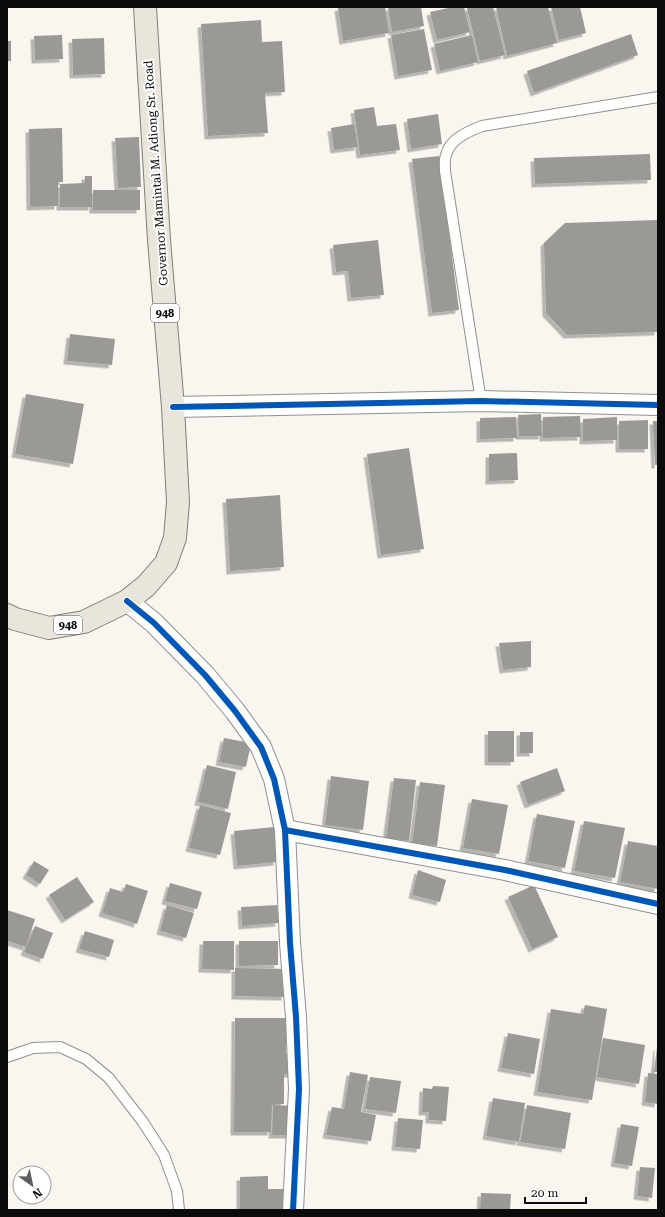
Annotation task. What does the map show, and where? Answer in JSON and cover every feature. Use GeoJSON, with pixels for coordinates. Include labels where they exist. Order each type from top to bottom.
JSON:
{"type":"FeatureCollection","features":[{"type":"Feature","properties":{"kind":"main road","name":"Governor Mamintal M. Adiong Sr. Road"},"geometry":{"type":"LineString","coordinates":[[7,615],[15,619],[49,628],[84,622],[127,601],[146,586],[166,562],[175,538],[178,502],[173,407],[159,240],[145,7]]}},
{"type":"Feature","properties":{"kind":"street"},"geometry":{"type":"LineString","coordinates":[[173,407],[480,401],[658,405]]}},
{"type":"Feature","properties":{"kind":"street"},"geometry":{"type":"LineString","coordinates":[[127,601],[154,623],[205,675],[235,711],[261,747],[274,779],[285,830],[299,1089],[293,1210]]}},
{"type":"Feature","properties":{"kind":"street"},"geometry":{"type":"LineString","coordinates":[[285,830],[505,870],[658,904]]}},
{"type":"Feature","properties":{"kind":"lane"},"geometry":{"type":"LineString","coordinates":[[480,401],[445,171],[446,156],[452,144],[461,135],[482,126],[658,97]]}},
{"type":"Feature","properties":{"kind":"lane"},"geometry":{"type":"LineString","coordinates":[[7,1057],[33,1048],[60,1047],[86,1059],[109,1078],[143,1122],[164,1156],[177,1191],[179,1210]]}},
{"type":"Feature","properties":{"kind":"building"},"geometry":{"type":"Polygon","coordinates":[[[385,7],[389,33],[343,41],[338,8],[385,7]]]}},
{"type":"Feature","properties":{"kind":"building"},"geometry":{"type":"Polygon","coordinates":[[[388,7],[421,7],[424,26],[392,32],[388,7]]]}},
{"type":"Feature","properties":{"kind":"building"},"geometry":{"type":"Polygon","coordinates":[[[453,7],[464,7],[470,32],[437,40],[430,12],[453,7]]]}},
{"type":"Feature","properties":{"kind":"building"},"geometry":{"type":"Polygon","coordinates":[[[493,7],[505,55],[480,61],[467,8],[493,7]]]}},
{"type":"Feature","properties":{"kind":"building"},"geometry":{"type":"Polygon","coordinates":[[[496,7],[548,7],[557,43],[507,56],[496,7]]]}},
{"type":"Feature","properties":{"kind":"building"},"geometry":{"type":"Polygon","coordinates":[[[551,7],[580,7],[586,33],[559,40],[551,7]]]}},
{"type":"Feature","properties":{"kind":"building"},"geometry":{"type":"Polygon","coordinates":[[[261,20],[262,42],[282,41],[285,92],[265,93],[268,133],[208,136],[201,24],[261,20]]]}},
{"type":"Feature","properties":{"kind":"building"},"geometry":{"type":"Polygon","coordinates":[[[424,29],[432,70],[398,76],[391,35],[424,29]]]}},
{"type":"Feature","properties":{"kind":"building"},"geometry":{"type":"Polygon","coordinates":[[[631,34],[638,55],[534,93],[527,71],[631,34]]]}},
{"type":"Feature","properties":{"kind":"building"},"geometry":{"type":"Polygon","coordinates":[[[62,35],[63,59],[35,60],[34,36],[62,35]]]}},
{"type":"Feature","properties":{"kind":"building"},"geometry":{"type":"Polygon","coordinates":[[[472,35],[478,62],[440,71],[434,44],[472,35]]]}},
{"type":"Feature","properties":{"kind":"building"},"geometry":{"type":"Polygon","coordinates":[[[104,38],[105,74],[73,75],[72,39],[104,38]]]}},
{"type":"Feature","properties":{"kind":"building"},"geometry":{"type":"Polygon","coordinates":[[[7,41],[11,41],[11,61],[7,61],[7,41]]]}},
{"type":"Feature","properties":{"kind":"building"},"geometry":{"type":"Polygon","coordinates":[[[374,107],[377,126],[396,124],[400,150],[360,155],[354,110],[374,107]]]}},
{"type":"Feature","properties":{"kind":"building"},"geometry":{"type":"Polygon","coordinates":[[[438,114],[442,144],[411,149],[407,119],[438,114]]]}},
{"type":"Feature","properties":{"kind":"building"},"geometry":{"type":"Polygon","coordinates":[[[354,124],[358,147],[334,150],[331,128],[354,124]]]}},
{"type":"Feature","properties":{"kind":"building"},"geometry":{"type":"Polygon","coordinates":[[[62,128],[63,182],[58,182],[58,206],[30,207],[29,129],[62,128]]]}},
{"type":"Feature","properties":{"kind":"building"},"geometry":{"type":"Polygon","coordinates":[[[139,137],[141,187],[118,188],[115,138],[139,137]]]}},
{"type":"Feature","properties":{"kind":"building"},"geometry":{"type":"Polygon","coordinates":[[[650,154],[651,180],[535,184],[534,158],[650,154]]]}},
{"type":"Feature","properties":{"kind":"building"},"geometry":{"type":"Polygon","coordinates":[[[439,156],[459,310],[432,313],[412,159],[439,156]]]}},
{"type":"Feature","properties":{"kind":"building"},"geometry":{"type":"Polygon","coordinates":[[[85,176],[92,176],[92,207],[60,207],[60,184],[85,183],[85,176]]]}},
{"type":"Feature","properties":{"kind":"building"},"geometry":{"type":"Polygon","coordinates":[[[93,190],[140,190],[140,210],[93,210],[93,190]]]}},
{"type":"Feature","properties":{"kind":"building"},"geometry":{"type":"Polygon","coordinates":[[[658,220],[658,332],[567,335],[546,313],[544,243],[565,223],[658,220]]]}},
{"type":"Feature","properties":{"kind":"building"},"geometry":{"type":"Polygon","coordinates":[[[378,240],[384,295],[351,298],[348,271],[336,272],[333,245],[378,240]]]}},
{"type":"Feature","properties":{"kind":"building"},"geometry":{"type":"Polygon","coordinates":[[[70,334],[115,339],[112,365],[67,361],[70,334]]]}},
{"type":"Feature","properties":{"kind":"building"},"geometry":{"type":"Polygon","coordinates":[[[26,394],[84,404],[73,464],[15,454],[26,394]]]}},
{"type":"Feature","properties":{"kind":"building"},"geometry":{"type":"Polygon","coordinates":[[[541,414],[542,436],[519,436],[518,415],[541,414]]]}},
{"type":"Feature","properties":{"kind":"building"},"geometry":{"type":"Polygon","coordinates":[[[580,416],[581,437],[543,438],[543,417],[580,416]]]}},
{"type":"Feature","properties":{"kind":"building"},"geometry":{"type":"Polygon","coordinates":[[[516,417],[517,438],[480,439],[480,418],[516,417]]]}},
{"type":"Feature","properties":{"kind":"building"},"geometry":{"type":"Polygon","coordinates":[[[617,417],[617,440],[583,441],[583,419],[617,417]]]}},
{"type":"Feature","properties":{"kind":"building"},"geometry":{"type":"Polygon","coordinates":[[[648,420],[648,449],[619,449],[619,421],[648,420]]]}},
{"type":"Feature","properties":{"kind":"building"},"geometry":{"type":"Polygon","coordinates":[[[653,421],[658,421],[658,465],[655,465],[653,421]]]}},
{"type":"Feature","properties":{"kind":"building"},"geometry":{"type":"Polygon","coordinates":[[[409,448],[424,549],[381,555],[367,454],[409,448]]]}},
{"type":"Feature","properties":{"kind":"building"},"geometry":{"type":"Polygon","coordinates":[[[517,453],[518,480],[489,481],[489,454],[517,453]]]}},
{"type":"Feature","properties":{"kind":"building"},"geometry":{"type":"Polygon","coordinates":[[[280,495],[284,567],[230,571],[226,499],[280,495]]]}},
{"type":"Feature","properties":{"kind":"building"},"geometry":{"type":"Polygon","coordinates":[[[531,641],[531,667],[503,670],[499,643],[531,641]]]}},
{"type":"Feature","properties":{"kind":"building"},"geometry":{"type":"Polygon","coordinates":[[[488,731],[514,731],[514,762],[488,762],[488,731]]]}},
{"type":"Feature","properties":{"kind":"building"},"geometry":{"type":"Polygon","coordinates":[[[520,732],[533,732],[533,753],[520,753],[520,732]]]}},
{"type":"Feature","properties":{"kind":"building"},"geometry":{"type":"Polygon","coordinates":[[[224,738],[251,743],[246,767],[219,762],[224,738]]]}},
{"type":"Feature","properties":{"kind":"building"},"geometry":{"type":"Polygon","coordinates":[[[207,765],[236,772],[228,809],[198,802],[207,765]]]}},
{"type":"Feature","properties":{"kind":"building"},"geometry":{"type":"Polygon","coordinates":[[[557,768],[565,791],[528,805],[520,782],[557,768]]]}},
{"type":"Feature","properties":{"kind":"building"},"geometry":{"type":"Polygon","coordinates":[[[331,776],[369,781],[363,830],[325,825],[331,776]]]}},
{"type":"Feature","properties":{"kind":"building"},"geometry":{"type":"Polygon","coordinates":[[[394,778],[416,780],[409,841],[386,838],[394,778]]]}},
{"type":"Feature","properties":{"kind":"building"},"geometry":{"type":"Polygon","coordinates":[[[420,782],[445,785],[437,846],[412,843],[420,782]]]}},
{"type":"Feature","properties":{"kind":"building"},"geometry":{"type":"Polygon","coordinates":[[[472,799],[508,805],[499,854],[463,848],[472,799]]]}},
{"type":"Feature","properties":{"kind":"building"},"geometry":{"type":"Polygon","coordinates":[[[200,805],[231,813],[220,855],[189,848],[200,805]]]}},
{"type":"Feature","properties":{"kind":"building"},"geometry":{"type":"Polygon","coordinates":[[[537,814],[575,821],[565,868],[528,861],[537,814]]]}},
{"type":"Feature","properties":{"kind":"building"},"geometry":{"type":"Polygon","coordinates":[[[584,821],[625,828],[615,878],[574,871],[584,821]]]}},
{"type":"Feature","properties":{"kind":"building"},"geometry":{"type":"Polygon","coordinates":[[[274,827],[277,862],[237,866],[234,831],[274,827]]]}},
{"type":"Feature","properties":{"kind":"building"},"geometry":{"type":"Polygon","coordinates":[[[628,841],[658,846],[658,889],[620,882],[628,841]]]}},
{"type":"Feature","properties":{"kind":"building"},"geometry":{"type":"Polygon","coordinates":[[[34,861],[49,870],[40,884],[26,875],[34,861]]]}},
{"type":"Feature","properties":{"kind":"building"},"geometry":{"type":"Polygon","coordinates":[[[418,870],[446,880],[440,902],[412,895],[418,870]]]}},
{"type":"Feature","properties":{"kind":"building"},"geometry":{"type":"Polygon","coordinates":[[[77,877],[94,902],[65,920],[49,895],[77,877]]]}},
{"type":"Feature","properties":{"kind":"building"},"geometry":{"type":"Polygon","coordinates":[[[170,883],[202,892],[197,909],[165,901],[170,883]]]}},
{"type":"Feature","properties":{"kind":"building"},"geometry":{"type":"Polygon","coordinates":[[[126,884],[148,891],[137,924],[102,913],[110,888],[123,892],[126,884]]]}},
{"type":"Feature","properties":{"kind":"building"},"geometry":{"type":"Polygon","coordinates":[[[534,885],[558,937],[532,949],[508,897],[534,885]]]}},
{"type":"Feature","properties":{"kind":"building"},"geometry":{"type":"Polygon","coordinates":[[[167,905],[194,913],[186,938],[160,931],[167,905]]]}},
{"type":"Feature","properties":{"kind":"building"},"geometry":{"type":"Polygon","coordinates":[[[277,905],[279,923],[242,926],[241,907],[277,905]]]}},
{"type":"Feature","properties":{"kind":"building"},"geometry":{"type":"Polygon","coordinates":[[[7,910],[35,919],[26,947],[7,941],[7,910]]]}},
{"type":"Feature","properties":{"kind":"building"},"geometry":{"type":"Polygon","coordinates":[[[35,926],[53,933],[43,959],[24,952],[35,926]]]}},
{"type":"Feature","properties":{"kind":"building"},"geometry":{"type":"Polygon","coordinates":[[[85,931],[114,940],[109,957],[79,949],[85,931]]]}},
{"type":"Feature","properties":{"kind":"building"},"geometry":{"type":"Polygon","coordinates":[[[203,941],[234,941],[234,970],[202,969],[203,941]]]}},
{"type":"Feature","properties":{"kind":"building"},"geometry":{"type":"Polygon","coordinates":[[[239,941],[278,941],[278,965],[239,966],[239,941]]]}},
{"type":"Feature","properties":{"kind":"building"},"geometry":{"type":"Polygon","coordinates":[[[235,968],[286,969],[285,997],[235,996],[235,968]]]}},
{"type":"Feature","properties":{"kind":"building"},"geometry":{"type":"Polygon","coordinates":[[[585,1005],[607,1009],[592,1100],[537,1092],[551,1009],[583,1014],[585,1005]]]}},
{"type":"Feature","properties":{"kind":"building"},"geometry":{"type":"Polygon","coordinates":[[[235,1018],[286,1018],[286,1054],[294,1054],[294,1074],[284,1074],[284,1104],[272,1105],[271,1132],[234,1132],[235,1018]]]}},
{"type":"Feature","properties":{"kind":"building"},"geometry":{"type":"Polygon","coordinates":[[[508,1033],[540,1039],[534,1074],[501,1068],[508,1033]]]}},
{"type":"Feature","properties":{"kind":"building"},"geometry":{"type":"Polygon","coordinates":[[[603,1038],[645,1045],[639,1084],[597,1077],[603,1038]]]}},
{"type":"Feature","properties":{"kind":"building"},"geometry":{"type":"Polygon","coordinates":[[[657,1047],[658,1072],[654,1072],[657,1047]]]}},
{"type":"Feature","properties":{"kind":"building"},"geometry":{"type":"Polygon","coordinates":[[[350,1072],[368,1075],[361,1112],[376,1115],[371,1141],[326,1135],[332,1107],[344,1109],[350,1072]]]}},
{"type":"Feature","properties":{"kind":"building"},"geometry":{"type":"Polygon","coordinates":[[[648,1073],[658,1074],[658,1104],[645,1102],[648,1073]]]}},
{"type":"Feature","properties":{"kind":"building"},"geometry":{"type":"Polygon","coordinates":[[[370,1077],[401,1081],[396,1113],[365,1109],[370,1077]]]}},
{"type":"Feature","properties":{"kind":"building"},"geometry":{"type":"Polygon","coordinates":[[[433,1086],[449,1087],[446,1121],[429,1120],[429,1112],[422,1112],[423,1088],[432,1089],[433,1086]]]}},
{"type":"Feature","properties":{"kind":"building"},"geometry":{"type":"Polygon","coordinates":[[[493,1098],[525,1103],[519,1142],[486,1136],[493,1098]]]}},
{"type":"Feature","properties":{"kind":"building"},"geometry":{"type":"Polygon","coordinates":[[[273,1105],[295,1106],[294,1135],[272,1135],[273,1105]]]}},
{"type":"Feature","properties":{"kind":"building"},"geometry":{"type":"Polygon","coordinates":[[[527,1105],[571,1113],[565,1149],[520,1142],[527,1105]]]}},
{"type":"Feature","properties":{"kind":"building"},"geometry":{"type":"Polygon","coordinates":[[[398,1118],[423,1120],[420,1149],[395,1147],[398,1118]]]}},
{"type":"Feature","properties":{"kind":"building"},"geometry":{"type":"Polygon","coordinates":[[[621,1124],[639,1127],[632,1166],[614,1163],[621,1124]]]}},
{"type":"Feature","properties":{"kind":"building"},"geometry":{"type":"Polygon","coordinates":[[[640,1167],[655,1168],[652,1198],[637,1196],[640,1167]]]}},
{"type":"Feature","properties":{"kind":"building"},"geometry":{"type":"Polygon","coordinates":[[[268,1176],[268,1189],[286,1189],[286,1210],[240,1210],[240,1177],[268,1176]]]}},
{"type":"Feature","properties":{"kind":"building"},"geometry":{"type":"Polygon","coordinates":[[[481,1193],[511,1194],[510,1210],[480,1210],[481,1193]]]}},
{"type":"Feature","properties":{"kind":"cycle path"},"geometry":{"type":"LineString","coordinates":[[173,407],[481,401],[658,405]]}},
{"type":"Feature","properties":{"kind":"cycle path"},"geometry":{"type":"LineString","coordinates":[[127,601],[154,623],[205,675],[235,711],[261,747],[274,779],[285,830],[290,943],[296,1017],[299,1089],[293,1210]]}},
{"type":"Feature","properties":{"kind":"cycle path"},"geometry":{"type":"LineString","coordinates":[[285,830],[505,870],[658,904]]}}]}
